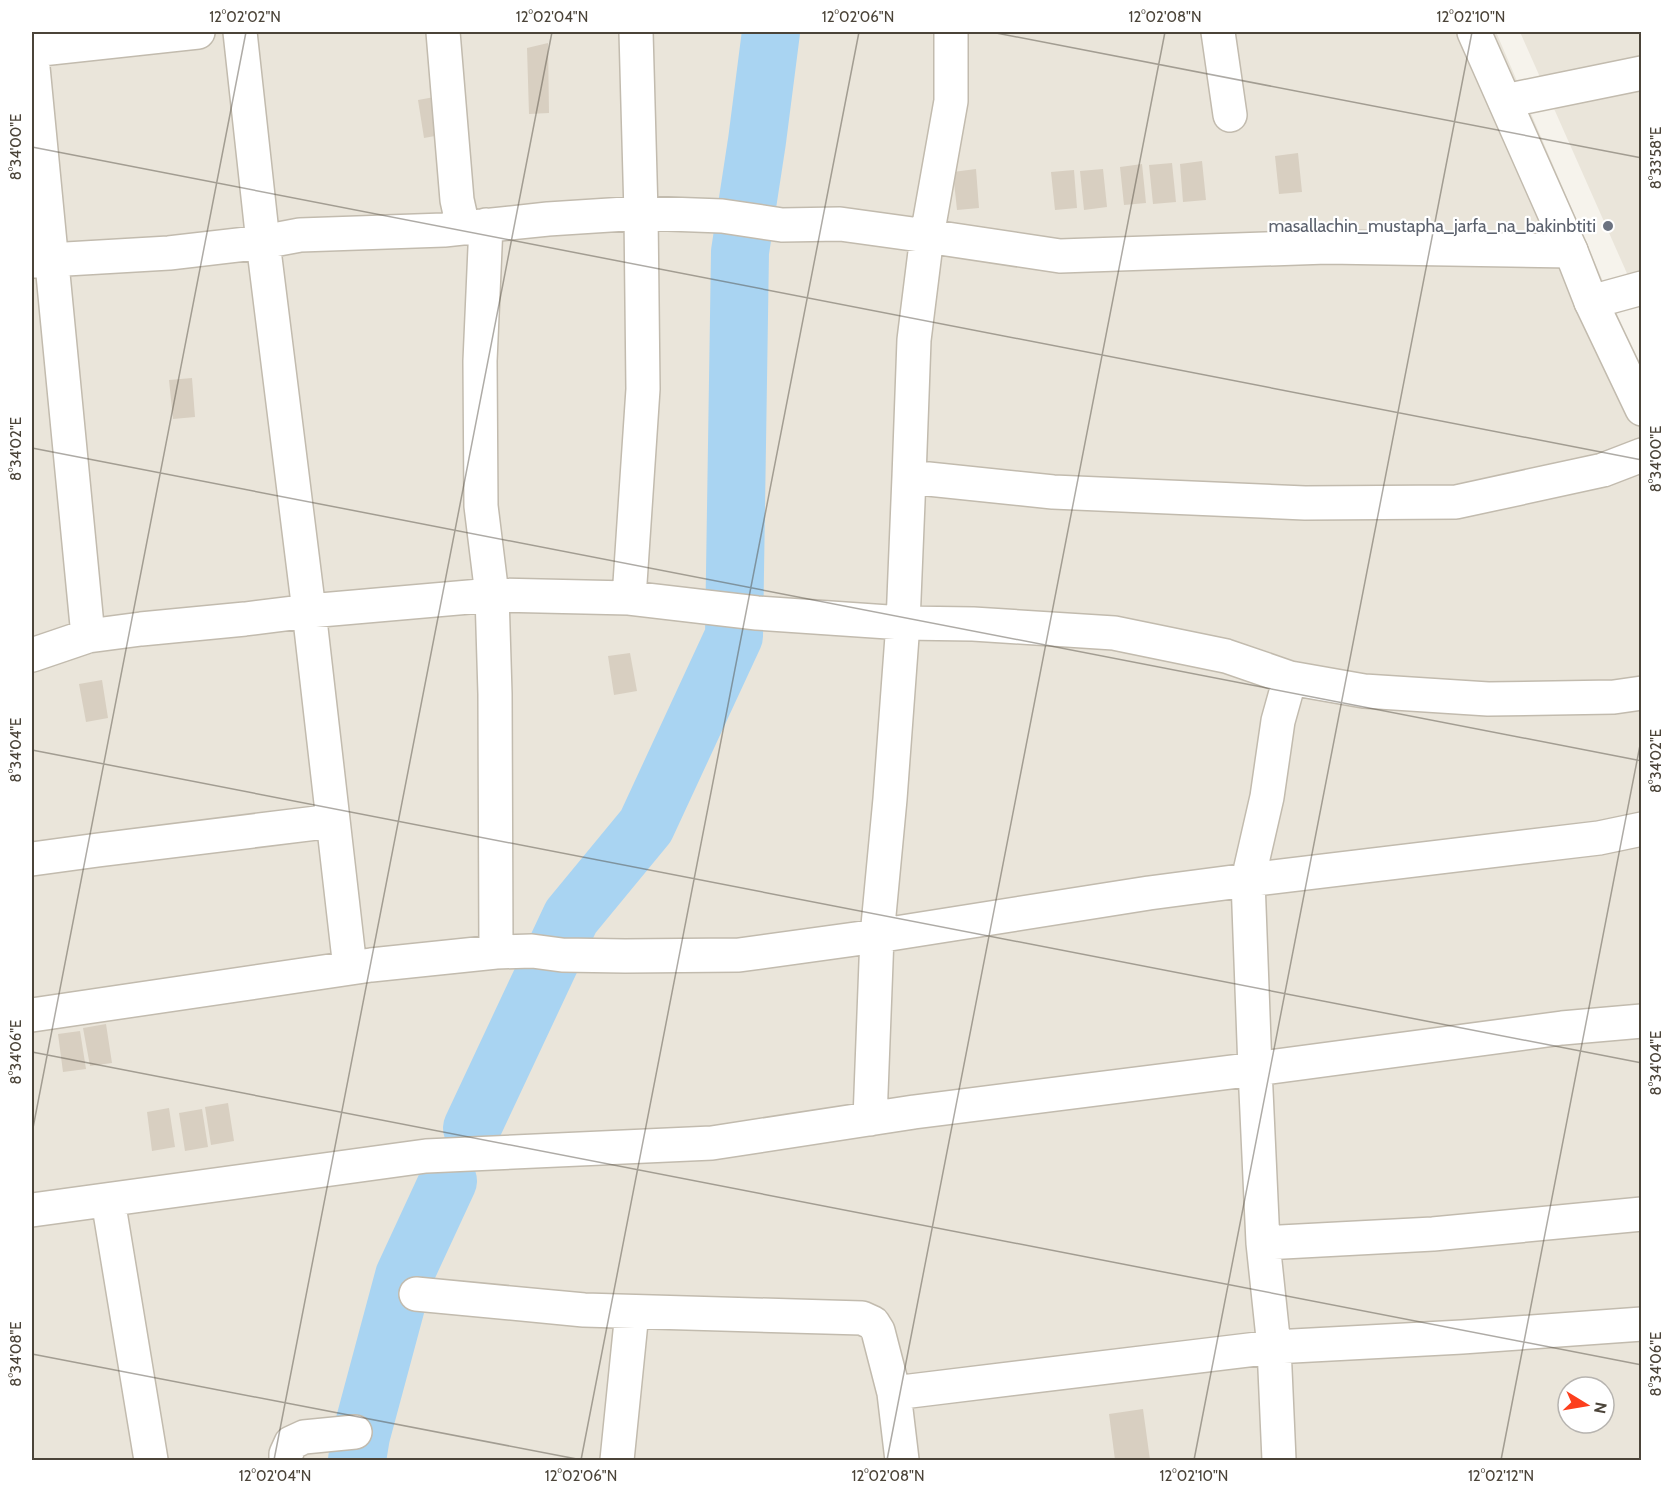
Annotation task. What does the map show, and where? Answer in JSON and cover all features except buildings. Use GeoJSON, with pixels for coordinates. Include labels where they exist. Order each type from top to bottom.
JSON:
{"type":"FeatureCollection","features":[{"type":"Feature","properties":{"kind":"street"},"geometry":{"type":"LineString","coordinates":[[32,50],[198,32]]}},
{"type":"Feature","properties":{"kind":"street"},"geometry":{"type":"LineString","coordinates":[[240,32],[350,968]]}},
{"type":"Feature","properties":{"kind":"street"},"geometry":{"type":"LineString","coordinates":[[443,32],[458,200],[474,226],[480,361],[481,506],[492,595],[495,694],[496,952]]}},
{"type":"Feature","properties":{"kind":"street"},"geometry":{"type":"LineString","coordinates":[[629,598],[643,389],[636,32]]}},
{"type":"Feature","properties":{"kind":"street"},"geometry":{"type":"LineString","coordinates":[[870,1119],[877,936],[903,623],[914,340],[927,236],[951,101],[951,32]]}},
{"type":"Feature","properties":{"kind":"street"},"geometry":{"type":"LineString","coordinates":[[1218,32],[1230,115]]}},
{"type":"Feature","properties":{"kind":"street"},"geometry":{"type":"LineString","coordinates":[[1474,32],[1571,250],[1591,302],[1641,410]]}},
{"type":"Feature","properties":{"kind":"street"},"geometry":{"type":"LineString","coordinates":[[32,57],[41,260],[88,636]]}},
{"type":"Feature","properties":{"kind":"street"},"geometry":{"type":"LineString","coordinates":[[1505,101],[1641,72]]}},
{"type":"Feature","properties":{"kind":"street"},"geometry":{"type":"LineString","coordinates":[[41,260],[168,253],[300,236],[432,230],[641,213],[722,216],[782,225],[840,224],[1059,256],[1327,247],[1571,250]]}},
{"type":"Feature","properties":{"kind":"street"},"geometry":{"type":"LineString","coordinates":[[1591,302],[1641,288]]}},
{"type":"Feature","properties":{"kind":"street"},"geometry":{"type":"LineString","coordinates":[[909,477],[1053,492],[1305,503],[1456,502],[1603,470],[1641,455]]}},
{"type":"Feature","properties":{"kind":"street"},"geometry":{"type":"LineString","coordinates":[[32,655],[88,636],[309,611],[492,595],[629,598],[757,613],[903,623],[973,624],[1114,633],[1226,656],[1290,678],[1364,691],[1488,699],[1614,697],[1641,693]]}},
{"type":"Feature","properties":{"kind":"street"},"geometry":{"type":"LineString","coordinates":[[1279,1461],[1274,1347],[1263,1243],[1254,1069],[1248,880],[1267,796],[1278,721],[1290,678]]}},
{"type":"Feature","properties":{"kind":"street"},"geometry":{"type":"LineString","coordinates":[[32,860],[333,821]]}},
{"type":"Feature","properties":{"kind":"street"},"geometry":{"type":"LineString","coordinates":[[32,1015],[350,968],[496,952],[739,955],[1137,895],[1599,838],[1641,829]]}},
{"type":"Feature","properties":{"kind":"street"},"geometry":{"type":"LineString","coordinates":[[32,1210],[426,1156],[712,1143],[870,1119],[1550,1029],[1641,1021]]}},
{"type":"Feature","properties":{"kind":"street"},"geometry":{"type":"LineString","coordinates":[[108,1200],[151,1461]]}},
{"type":"Feature","properties":{"kind":"street"},"geometry":{"type":"LineString","coordinates":[[1263,1243],[1433,1234],[1641,1214]]}},
{"type":"Feature","properties":{"kind":"street"},"geometry":{"type":"LineString","coordinates":[[416,1294],[584,1310],[862,1318],[873,1323],[878,1331],[894,1393],[903,1461]]}},
{"type":"Feature","properties":{"kind":"street"},"geometry":{"type":"LineString","coordinates":[[618,1461],[632,1312]]}},
{"type":"Feature","properties":{"kind":"street"},"geometry":{"type":"LineString","coordinates":[[894,1393],[1274,1347],[1451,1338],[1641,1324]]}},
{"type":"Feature","properties":{"kind":"street"},"geometry":{"type":"LineString","coordinates":[[286,1461],[286,1454],[291,1443],[304,1437],[355,1432]]}},
{"type":"Feature","properties":{"kind":"shaded area"},"geometry":{"type":"Polygon","coordinates":[[[32,32],[1496,32],[1641,370],[1641,1460],[32,1460],[32,32]]]}},
{"type":"Feature","properties":{"kind":"shaded area"},"geometry":{"type":"Polygon","coordinates":[[[1520,32],[1641,32],[1641,305],[1520,32]]]}},
{"type":"Feature","properties":{"kind":"waterway"},"geometry":{"type":"LineString","coordinates":[[472,1128],[571,917],[646,826],[734,636],[740,252],[771,32]]}},
{"type":"Feature","properties":{"kind":"waterway"},"geometry":{"type":"LineString","coordinates":[[357,1460],[361,1436],[404,1276],[448,1181]]}},
{"type":"Feature","properties":{"kind":"place","name":"masallachin_mustapha_jarfa_na_bakinbtiti"},"geometry":{"type":"Point","coordinates":[1608,226]}}]}
